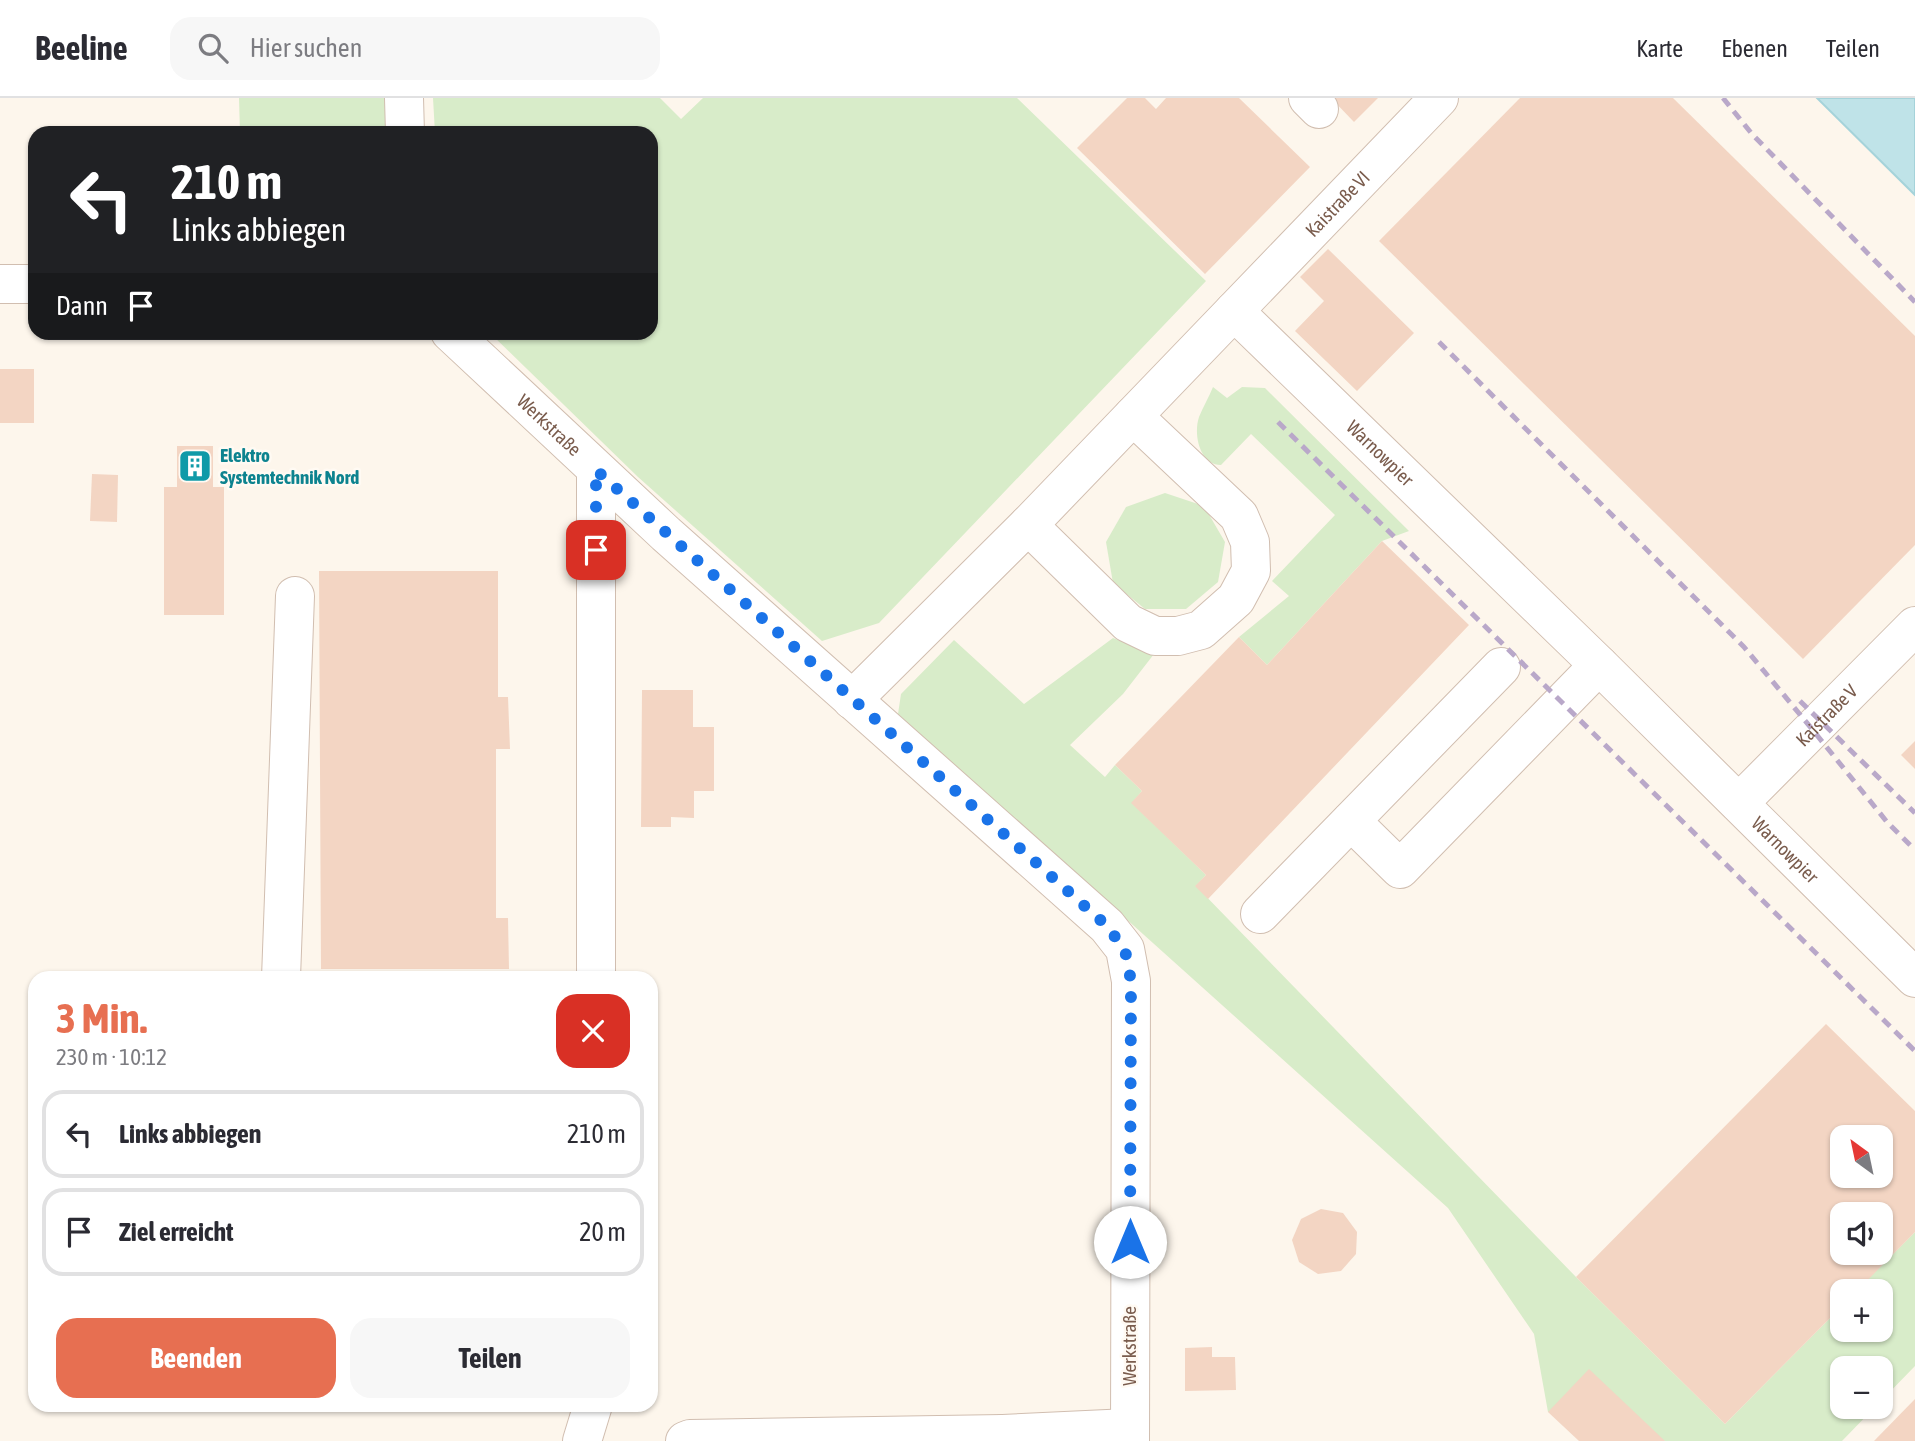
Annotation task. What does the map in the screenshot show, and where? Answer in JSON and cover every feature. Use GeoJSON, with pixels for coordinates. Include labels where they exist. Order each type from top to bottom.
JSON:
{"type":"FeatureCollection","features":[{"type":"Feature","properties":{"kind":"street"},"geometry":{"type":"LineString","coordinates":[[404,98],[405,126]]}},
{"type":"Feature","properties":{"kind":"street","name":"Kaistraße VI"},"geometry":{"type":"LineString","coordinates":[[1234,311],[1438,98]]}},
{"type":"Feature","properties":{"kind":"street"},"geometry":{"type":"LineString","coordinates":[[0,284],[28,284]]}},
{"type":"Feature","properties":{"kind":"street"},"geometry":{"type":"LineString","coordinates":[[852,700],[1028,525],[1234,311]]}},
{"type":"Feature","properties":{"kind":"street","name":"Warnowpier"},"geometry":{"type":"LineString","coordinates":[[1234,311],[1599,665],[1915,978]]}},
{"type":"Feature","properties":{"kind":"street","name":"Werkstraße"},"geometry":{"type":"LineString","coordinates":[[458,340],[596,470],[1107,926],[1125,950],[1131,981],[1129,1434]]}},
{"type":"Feature","properties":{"kind":"street"},"geometry":{"type":"LineString","coordinates":[[1028,525],[1128,623],[1155,636],[1178,636],[1201,630],[1236,599],[1251,571],[1250,542],[1239,516],[1133,416]]}},
{"type":"Feature","properties":{"kind":"street"},"geometry":{"type":"LineString","coordinates":[[596,470],[596,971]]}},
{"type":"Feature","properties":{"kind":"street"},"geometry":{"type":"LineString","coordinates":[[281,971],[295,596]]}},
{"type":"Feature","properties":{"kind":"street","name":"Kaistraße V"},"geometry":{"type":"LineString","coordinates":[[1739,803],[1915,626]]}},
{"type":"Feature","properties":{"kind":"street"},"geometry":{"type":"LineString","coordinates":[[1351,821],[1400,869],[1599,665]]}},
{"type":"Feature","properties":{"kind":"street"},"geometry":{"type":"LineString","coordinates":[[1260,914],[1501,667]]}},
{"type":"Feature","properties":{"kind":"street"},"geometry":{"type":"LineString","coordinates":[[582,1441],[591,1412]]}},
{"type":"Feature","properties":{"kind":"street"},"geometry":{"type":"LineString","coordinates":[[685,1441],[703,1438],[1129,1434]]}},
{"type":"Feature","properties":{"kind":"green space"},"geometry":{"type":"Polygon","coordinates":[[[239,98],[391,98],[393,126],[240,126],[239,98]]]}},
{"type":"Feature","properties":{"kind":"green space"},"geometry":{"type":"Polygon","coordinates":[[[433,98],[660,98],[681,119],[703,98],[1017,98],[1206,281],[879,623],[822,641],[638,477],[497,340],[658,340],[658,126],[435,126],[433,98]]]}},
{"type":"Feature","properties":{"kind":"green space"},"geometry":{"type":"Polygon","coordinates":[[[1213,387],[1227,398],[1242,387],[1265,388],[1409,531],[1382,541],[1267,665],[1239,637],[1289,596],[1272,581],[1335,515],[1251,434],[1221,465],[1214,464],[1203,455],[1197,424],[1213,387]]]}},
{"type":"Feature","properties":{"kind":"green space"},"geometry":{"type":"Polygon","coordinates":[[[1165,493],[1204,506],[1225,542],[1218,582],[1186,609],[1145,609],[1113,583],[1106,542],[1126,507],[1165,493]]]}},
{"type":"Feature","properties":{"kind":"green space"},"geometry":{"type":"Polygon","coordinates":[[[1113,638],[1154,654],[1123,694],[1070,745],[1105,777],[1115,765],[1142,791],[1132,803],[1206,875],[1196,886],[1576,1277],[1725,1424],[1830,1318],[1830,1342],[1893,1342],[1893,1279],[1868,1279],[1882,1265],[1893,1265],[1893,1254],[1915,1232],[1915,1366],[1893,1389],[1893,1356],[1830,1356],[1830,1419],[1863,1419],[1842,1441],[1665,1441],[1548,1412],[1534,1334],[1448,1208],[898,714],[901,694],[954,640],[1024,704],[1113,638]]]}},
{"type":"Feature","properties":{"kind":"water"},"geometry":{"type":"Polygon","coordinates":[[[1817,98],[1915,98],[1915,195],[1817,98]]]}},
{"type":"Feature","properties":{"kind":"building"},"geometry":{"type":"Polygon","coordinates":[[[1127,98],[1145,98],[1156,109],[1166,98],[1239,98],[1310,167],[1205,274],[1077,148],[1127,98]]]}},
{"type":"Feature","properties":{"kind":"building"},"geometry":{"type":"Polygon","coordinates":[[[1331,98],[1378,98],[1354,122],[1331,98]]]}},
{"type":"Feature","properties":{"kind":"building"},"geometry":{"type":"Polygon","coordinates":[[[1520,98],[1673,98],[1915,336],[1915,545],[1803,659],[1379,241],[1520,98]]]}},
{"type":"Feature","properties":{"kind":"building"},"geometry":{"type":"Polygon","coordinates":[[[1328,249],[1414,333],[1357,391],[1295,331],[1324,301],[1300,277],[1328,249]]]}},
{"type":"Feature","properties":{"kind":"building"},"geometry":{"type":"Polygon","coordinates":[[[0,369],[34,369],[34,423],[0,423],[0,369]]]}},
{"type":"Feature","properties":{"kind":"building"},"geometry":{"type":"Polygon","coordinates":[[[177,446],[213,446],[213,487],[224,487],[224,615],[164,615],[164,487],[177,487],[177,446]]]}},
{"type":"Feature","properties":{"kind":"building"},"geometry":{"type":"Polygon","coordinates":[[[92,474],[118,475],[117,522],[90,521],[92,474]]]}},
{"type":"Feature","properties":{"kind":"building"},"geometry":{"type":"Polygon","coordinates":[[[1382,541],[1469,625],[1208,899],[1195,886],[1206,875],[1131,803],[1142,791],[1115,765],[1239,637],[1267,665],[1382,541]]]}},
{"type":"Feature","properties":{"kind":"building"},"geometry":{"type":"Polygon","coordinates":[[[319,571],[498,571],[498,697],[508,697],[510,749],[496,749],[496,918],[508,918],[509,969],[321,969],[319,571]]]}},
{"type":"Feature","properties":{"kind":"building"},"geometry":{"type":"Polygon","coordinates":[[[642,690],[693,690],[693,727],[714,727],[714,791],[694,791],[694,818],[671,817],[671,827],[641,827],[642,690]]]}},
{"type":"Feature","properties":{"kind":"building"},"geometry":{"type":"Polygon","coordinates":[[[1915,741],[1915,769],[1901,755],[1915,741]]]}},
{"type":"Feature","properties":{"kind":"building"},"geometry":{"type":"Polygon","coordinates":[[[1826,1024],[1915,1111],[1915,1232],[1893,1254],[1893,1202],[1830,1202],[1830,1265],[1883,1265],[1869,1279],[1830,1279],[1830,1318],[1725,1424],[1576,1277],[1826,1024]]]}},
{"type":"Feature","properties":{"kind":"building"},"geometry":{"type":"Polygon","coordinates":[[[1321,1209],[1343,1213],[1357,1232],[1356,1254],[1341,1271],[1318,1274],[1299,1262],[1292,1240],[1301,1219],[1321,1209]]]}},
{"type":"Feature","properties":{"kind":"building"},"geometry":{"type":"Polygon","coordinates":[[[1212,1347],[1212,1357],[1235,1357],[1236,1390],[1185,1391],[1185,1348],[1212,1347]]]}},
{"type":"Feature","properties":{"kind":"building"},"geometry":{"type":"Polygon","coordinates":[[[1589,1369],[1665,1441],[1579,1441],[1548,1412],[1589,1369]]]}},
{"type":"Feature","properties":{"kind":"building"},"geometry":{"type":"Polygon","coordinates":[[[1915,1399],[1915,1441],[1874,1441],[1915,1399]]]}},
{"type":"Feature","properties":{"kind":"railway"},"geometry":{"type":"LineString","coordinates":[[1723,98],[1752,134],[1915,302]]}},
{"type":"Feature","properties":{"kind":"railway"},"geometry":{"type":"LineString","coordinates":[[1439,342],[1744,647],[1887,822],[1915,850]]}},
{"type":"Feature","properties":{"kind":"railway"},"geometry":{"type":"LineString","coordinates":[[1278,422],[1915,1051]]}},
{"type":"Feature","properties":{"kind":"railway"},"geometry":{"type":"LineString","coordinates":[[1800,701],[1915,813]]}},
{"type":"Feature","properties":{"kind":"place","name":"Elektro Systemtechnik Nord"},"geometry":{"type":"Point","coordinates":[195,466]}},
{"type":"Feature","properties":{"kind":"route"},"geometry":{"type":"LineString","coordinates":[[596,550],[596,470],[1107,926],[1125,950],[1131,981],[1130,1242]]}}]}
